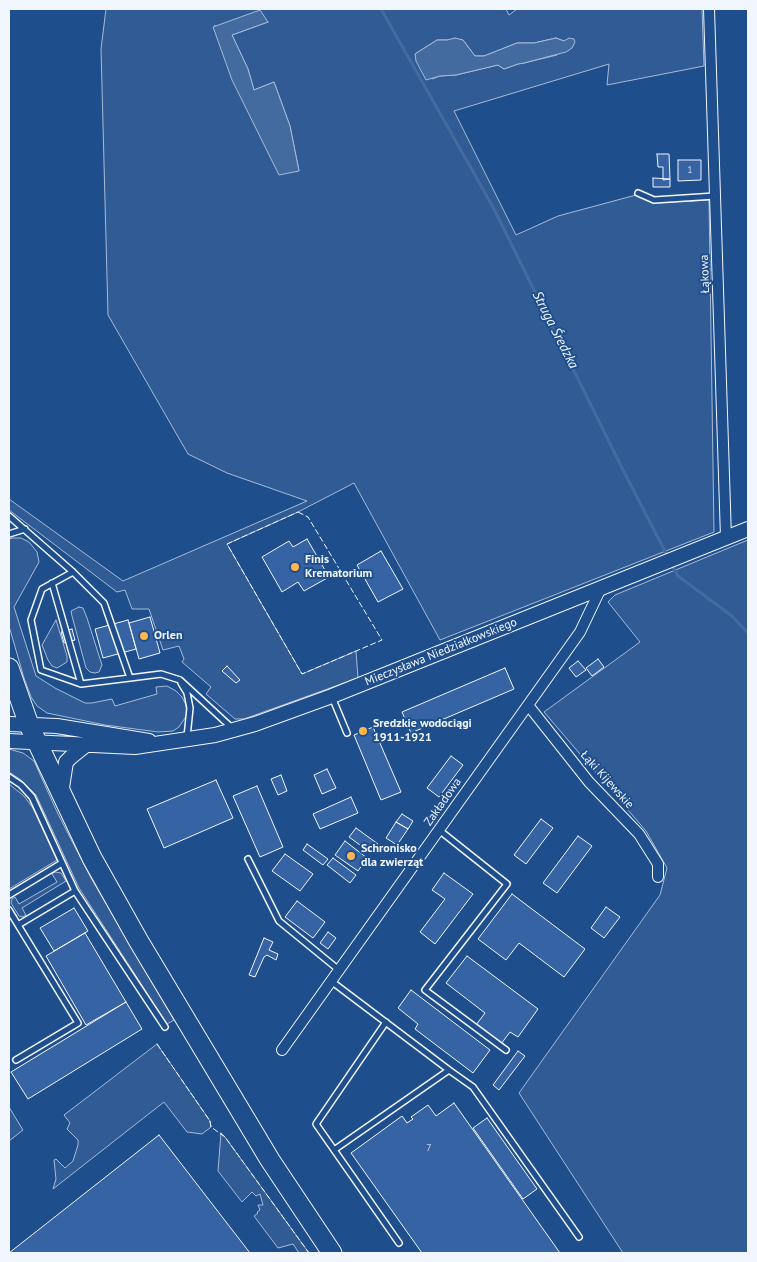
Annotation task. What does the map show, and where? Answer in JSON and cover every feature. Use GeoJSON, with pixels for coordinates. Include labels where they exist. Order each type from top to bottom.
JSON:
{"type":"FeatureCollection","features":[{"type":"Feature","properties":{"kind":"highway"},"geometry":{"type":"LineString","coordinates":[[10,683],[28,725],[92,858],[138,940],[270,1160],[332,1253]]}},
{"type":"Feature","properties":{"kind":"street","name":"Łąkowa"},"geometry":{"type":"LineString","coordinates":[[709,9],[726,538]]}},
{"type":"Feature","properties":{"kind":"street"},"geometry":{"type":"LineString","coordinates":[[726,538],[748,529]]}},
{"type":"Feature","properties":{"kind":"street","name":"Mieczysława Niedziałkowskiego"},"geometry":{"type":"LineString","coordinates":[[9,741],[135,747],[187,740],[235,730],[283,715],[332,696],[726,538]]}},
{"type":"Feature","properties":{"kind":"street","name":"Zakładowa"},"geometry":{"type":"LineString","coordinates":[[282,1050],[580,632],[600,588]]}},
{"type":"Feature","properties":{"kind":"street","name":"Łąki Kijewskie"},"geometry":{"type":"LineString","coordinates":[[528,705],[590,782],[639,834],[658,864],[658,877]]}},
{"type":"Feature","properties":{"kind":"street","name":"Mieczysława Niedziałkowskiego"},"geometry":{"type":"LineString","coordinates":[[9,724],[57,726],[166,743]]}},
{"type":"Feature","properties":{"kind":"street"},"geometry":{"type":"LineString","coordinates":[[61,795],[66,762],[86,745]]}},
{"type":"Feature","properties":{"kind":"lane"},"geometry":{"type":"LineString","coordinates":[[638,193],[654,200],[715,196]]}},
{"type":"Feature","properties":{"kind":"lane"},"geometry":{"type":"LineString","coordinates":[[9,516],[104,603],[130,678]]}},
{"type":"Feature","properties":{"kind":"lane"},"geometry":{"type":"LineString","coordinates":[[9,534],[25,529]]}},
{"type":"Feature","properties":{"kind":"lane"},"geometry":{"type":"LineString","coordinates":[[72,572],[42,589],[31,620],[42,670],[82,684],[161,674],[180,680],[235,730]]}},
{"type":"Feature","properties":{"kind":"lane"},"geometry":{"type":"LineString","coordinates":[[52,583],[82,684]]}},
{"type":"Feature","properties":{"kind":"lane"},"geometry":{"type":"LineString","coordinates":[[180,680],[187,693],[190,708],[187,740]]}},
{"type":"Feature","properties":{"kind":"lane"},"geometry":{"type":"LineString","coordinates":[[332,696],[347,733]]}},
{"type":"Feature","properties":{"kind":"lane"},"geometry":{"type":"LineString","coordinates":[[9,777],[32,797],[75,890],[165,1027]]}},
{"type":"Feature","properties":{"kind":"lane"},"geometry":{"type":"LineString","coordinates":[[439,830],[507,884],[425,990],[506,1050]]}},
{"type":"Feature","properties":{"kind":"lane"},"geometry":{"type":"LineString","coordinates":[[248,859],[280,922],[339,970]]}},
{"type":"Feature","properties":{"kind":"lane"},"geometry":{"type":"LineString","coordinates":[[9,895],[62,863]]}},
{"type":"Feature","properties":{"kind":"lane"},"geometry":{"type":"LineString","coordinates":[[18,925],[75,890]]}},
{"type":"Feature","properties":{"kind":"lane"},"geometry":{"type":"LineString","coordinates":[[9,910],[78,1024],[16,1060]]}},
{"type":"Feature","properties":{"kind":"lane"},"geometry":{"type":"LineString","coordinates":[[331,981],[472,1087],[579,1237]]}},
{"type":"Feature","properties":{"kind":"lane"},"geometry":{"type":"LineString","coordinates":[[386,1022],[316,1124],[399,1243]]}},
{"type":"Feature","properties":{"kind":"lane"},"geometry":{"type":"LineString","coordinates":[[334,1150],[449,1070]]}},
{"type":"Feature","properties":{"kind":"shaded area"},"geometry":{"type":"Polygon","coordinates":[[[106,9],[506,9],[509,15],[517,9],[702,9],[704,66],[607,85],[609,64],[454,111],[516,235],[558,216],[636,195],[653,203],[709,200],[714,532],[440,640],[354,483],[298,512],[227,544],[302,674],[356,651],[358,678],[244,719],[235,719],[206,694],[211,687],[182,662],[184,659],[179,646],[163,650],[149,609],[132,609],[125,590],[117,592],[9,510],[9,499],[123,581],[307,501],[227,473],[188,454],[108,315],[101,49],[106,9]],[[268,22],[214,26],[299,171],[290,126],[274,82],[254,90],[248,69],[232,35],[268,22]],[[556,38],[534,43],[517,43],[484,56],[475,56],[463,40],[437,40],[415,54],[432,79],[498,65],[504,69],[557,55],[564,41],[556,38]]]}},
{"type":"Feature","properties":{"kind":"shaded area"},"geometry":{"type":"Polygon","coordinates":[[[260,10],[268,22],[232,35],[248,69],[254,90],[274,82],[290,126],[299,171],[279,175],[232,80],[213,27],[260,10]]]}},
{"type":"Feature","properties":{"kind":"shaded area"},"geometry":{"type":"Polygon","coordinates":[[[455,38],[463,40],[475,56],[484,56],[517,43],[534,43],[556,38],[564,41],[569,38],[574,39],[575,42],[572,48],[566,52],[504,69],[498,65],[426,80],[416,61],[415,54],[437,40],[455,38]]]}},
{"type":"Feature","properties":{"kind":"shaded area"},"geometry":{"type":"Polygon","coordinates":[[[21,538],[29,542],[37,552],[39,562],[14,607],[36,676],[85,703],[112,699],[115,706],[157,694],[156,687],[167,686],[182,697],[186,705],[187,715],[179,727],[173,731],[158,732],[105,725],[47,713],[37,706],[31,697],[24,678],[9,626],[9,539],[21,538]]]}},
{"type":"Feature","properties":{"kind":"shaded area"},"geometry":{"type":"Polygon","coordinates":[[[748,540],[748,1249],[747,1253],[623,1253],[519,1093],[660,895],[667,868],[646,831],[544,712],[640,642],[608,602],[615,595],[748,540]]]}},
{"type":"Feature","properties":{"kind":"shaded area"},"geometry":{"type":"Polygon","coordinates":[[[79,607],[83,608],[87,618],[102,665],[99,672],[90,672],[86,668],[71,611],[79,607]]]}},
{"type":"Feature","properties":{"kind":"shaded area"},"geometry":{"type":"Polygon","coordinates":[[[56,620],[67,656],[67,662],[57,668],[52,666],[48,660],[42,645],[56,620]]]}},
{"type":"Feature","properties":{"kind":"shaded area"},"geometry":{"type":"Polygon","coordinates":[[[9,749],[23,753],[34,761],[58,814],[91,878],[174,1020],[167,1024],[79,888],[36,795],[21,780],[9,772],[9,749]]]}},
{"type":"Feature","properties":{"kind":"shaded area"},"geometry":{"type":"Polygon","coordinates":[[[9,784],[24,796],[33,808],[57,860],[9,889],[9,784]]]}},
{"type":"Feature","properties":{"kind":"shaded area"},"geometry":{"type":"Polygon","coordinates":[[[55,872],[61,873],[66,881],[22,908],[26,915],[23,917],[19,916],[11,903],[12,899],[15,897],[19,904],[57,882],[52,874],[55,872]]]}},
{"type":"Feature","properties":{"kind":"shaded area"},"geometry":{"type":"Polygon","coordinates":[[[157,1044],[210,1121],[211,1127],[202,1134],[187,1132],[164,1102],[53,1189],[56,1179],[54,1160],[56,1159],[65,1168],[73,1161],[78,1145],[78,1140],[67,1129],[70,1123],[64,1115],[157,1044]]]}},
{"type":"Feature","properties":{"kind":"shaded area"},"geometry":{"type":"Polygon","coordinates":[[[9,1107],[23,1130],[9,1141],[9,1107]]]}},
{"type":"Feature","properties":{"kind":"shaded area"},"geometry":{"type":"Polygon","coordinates":[[[221,1133],[309,1253],[299,1253],[293,1244],[278,1248],[254,1216],[260,1210],[258,1205],[263,1205],[260,1194],[256,1196],[252,1192],[242,1202],[218,1171],[221,1133]]]}},
{"type":"Feature","properties":{"kind":"building"},"geometry":{"type":"Polygon","coordinates":[[[657,154],[669,154],[670,179],[663,180],[663,167],[658,167],[657,154]]]}},
{"type":"Feature","properties":{"kind":"building"},"geometry":{"type":"Polygon","coordinates":[[[678,160],[701,160],[701,180],[678,181],[678,160]]]}},
{"type":"Feature","properties":{"kind":"building"},"geometry":{"type":"Polygon","coordinates":[[[653,178],[670,179],[670,187],[653,187],[653,178]]]}},
{"type":"Feature","properties":{"kind":"building","name":"Finis Krematorium"},"geometry":{"type":"Polygon","coordinates":[[[307,539],[329,577],[304,591],[298,582],[282,592],[262,557],[289,541],[293,547],[307,539]]]}},
{"type":"Feature","properties":{"kind":"building"},"geometry":{"type":"Polygon","coordinates":[[[381,551],[403,589],[378,602],[357,565],[381,551]]]}},
{"type":"Feature","properties":{"kind":"building","name":"Orlen"},"geometry":{"type":"Polygon","coordinates":[[[150,617],[160,653],[139,659],[129,623],[150,617]]]}},
{"type":"Feature","properties":{"kind":"building"},"geometry":{"type":"Polygon","coordinates":[[[128,620],[136,649],[103,658],[95,629],[128,620]]]}},
{"type":"Feature","properties":{"kind":"building"},"geometry":{"type":"Polygon","coordinates":[[[72,629],[75,640],[64,643],[61,632],[72,629]]]}},
{"type":"Feature","properties":{"kind":"building"},"geometry":{"type":"Polygon","coordinates":[[[598,659],[604,667],[592,676],[586,668],[598,659]]]}},
{"type":"Feature","properties":{"kind":"building"},"geometry":{"type":"Polygon","coordinates":[[[578,661],[586,670],[576,677],[569,668],[578,661]]]}},
{"type":"Feature","properties":{"kind":"building"},"geometry":{"type":"Polygon","coordinates":[[[227,666],[240,680],[236,683],[222,671],[227,666]]]}},
{"type":"Feature","properties":{"kind":"building"},"geometry":{"type":"Polygon","coordinates":[[[505,668],[514,689],[411,733],[402,712],[505,668]]]}},
{"type":"Feature","properties":{"kind":"building"},"geometry":{"type":"Polygon","coordinates":[[[373,727],[401,792],[381,800],[354,735],[373,727]]]}},
{"type":"Feature","properties":{"kind":"building"},"geometry":{"type":"Polygon","coordinates":[[[451,756],[463,765],[439,797],[427,788],[451,756]]]}},
{"type":"Feature","properties":{"kind":"building"},"geometry":{"type":"Polygon","coordinates":[[[327,769],[336,788],[322,794],[314,775],[327,769]]]}},
{"type":"Feature","properties":{"kind":"building"},"geometry":{"type":"Polygon","coordinates":[[[281,775],[287,791],[278,795],[271,779],[281,775]]]}},
{"type":"Feature","properties":{"kind":"building"},"geometry":{"type":"Polygon","coordinates":[[[216,780],[233,818],[164,848],[147,809],[216,780]]]}},
{"type":"Feature","properties":{"kind":"building"},"geometry":{"type":"Polygon","coordinates":[[[257,786],[283,847],[260,857],[233,796],[257,786]]]}},
{"type":"Feature","properties":{"kind":"building"},"geometry":{"type":"Polygon","coordinates":[[[351,797],[358,813],[320,829],[313,814],[351,797]]]}},
{"type":"Feature","properties":{"kind":"building"},"geometry":{"type":"Polygon","coordinates":[[[402,814],[413,821],[408,829],[396,822],[402,814]]]}},
{"type":"Feature","properties":{"kind":"building"},"geometry":{"type":"Polygon","coordinates":[[[541,819],[553,828],[526,864],[514,855],[541,819]]]}},
{"type":"Feature","properties":{"kind":"building"},"geometry":{"type":"Polygon","coordinates":[[[396,822],[408,829],[397,845],[386,838],[396,822]]]}},
{"type":"Feature","properties":{"kind":"building"},"geometry":{"type":"Polygon","coordinates":[[[356,828],[378,844],[371,853],[349,837],[356,828]]]}},
{"type":"Feature","properties":{"kind":"building"},"geometry":{"type":"Polygon","coordinates":[[[578,836],[592,846],[557,893],[543,883],[578,836]]]}},
{"type":"Feature","properties":{"kind":"building","name":"Schronisko dla zwierząt"},"geometry":{"type":"Polygon","coordinates":[[[345,841],[367,858],[358,871],[335,855],[345,841]]]}},
{"type":"Feature","properties":{"kind":"building"},"geometry":{"type":"Polygon","coordinates":[[[307,844],[328,859],[323,865],[303,850],[307,844]]]}},
{"type":"Feature","properties":{"kind":"building"},"geometry":{"type":"Polygon","coordinates":[[[285,854],[313,874],[300,891],[272,871],[285,854]]]}},
{"type":"Feature","properties":{"kind":"building"},"geometry":{"type":"Polygon","coordinates":[[[333,858],[356,875],[350,883],[327,865],[333,858]]]}},
{"type":"Feature","properties":{"kind":"building"},"geometry":{"type":"Polygon","coordinates":[[[444,873],[473,894],[435,944],[420,932],[445,899],[432,890],[444,873]]]}},
{"type":"Feature","properties":{"kind":"building"},"geometry":{"type":"Polygon","coordinates":[[[512,894],[585,949],[564,977],[519,943],[506,960],[478,939],[512,894]]]}},
{"type":"Feature","properties":{"kind":"building"},"geometry":{"type":"Polygon","coordinates":[[[297,901],[325,922],[313,938],[285,917],[297,901]]]}},
{"type":"Feature","properties":{"kind":"building"},"geometry":{"type":"Polygon","coordinates":[[[606,907],[620,917],[604,938],[591,928],[606,907]]]}},
{"type":"Feature","properties":{"kind":"building"},"geometry":{"type":"Polygon","coordinates":[[[74,908],[88,931],[54,951],[40,928],[74,908]]]}},
{"type":"Feature","properties":{"kind":"building"},"geometry":{"type":"Polygon","coordinates":[[[328,932],[336,938],[328,949],[320,943],[328,932]]]}},
{"type":"Feature","properties":{"kind":"building"},"geometry":{"type":"Polygon","coordinates":[[[85,933],[126,1002],[86,1025],[46,956],[85,933]]]}},
{"type":"Feature","properties":{"kind":"building"},"geometry":{"type":"Polygon","coordinates":[[[264,938],[273,942],[269,950],[278,954],[276,960],[267,955],[264,957],[255,977],[249,975],[264,938]]]}},
{"type":"Feature","properties":{"kind":"building"},"geometry":{"type":"Polygon","coordinates":[[[467,956],[538,1009],[518,1037],[510,1032],[501,1044],[476,1025],[485,1013],[446,983],[467,956]]]}},
{"type":"Feature","properties":{"kind":"building"},"geometry":{"type":"Polygon","coordinates":[[[411,990],[490,1050],[473,1073],[415,1029],[418,1024],[398,1008],[411,990]]]}},
{"type":"Feature","properties":{"kind":"building"},"geometry":{"type":"Polygon","coordinates":[[[126,1002],[142,1029],[28,1099],[11,1072],[126,1002]]]}},
{"type":"Feature","properties":{"kind":"building"},"geometry":{"type":"Polygon","coordinates":[[[518,1051],[525,1056],[499,1090],[493,1085],[518,1051]]]}},
{"type":"Feature","properties":{"kind":"building"},"geometry":{"type":"Polygon","coordinates":[[[454,1103],[560,1253],[422,1253],[351,1153],[402,1116],[407,1123],[413,1119],[411,1117],[428,1105],[436,1116],[454,1103]]]}},
{"type":"Feature","properties":{"kind":"building"},"geometry":{"type":"Polygon","coordinates":[[[487,1118],[537,1189],[523,1199],[473,1128],[487,1118]]]}},
{"type":"Feature","properties":{"kind":"building"},"geometry":{"type":"Polygon","coordinates":[[[159,1135],[250,1253],[9,1253],[159,1135]]]}},
{"type":"Feature","properties":{"kind":"waterway","name":"Struga Średzka"},"geometry":{"type":"LineString","coordinates":[[381,9],[493,207],[668,557]]}},
{"type":"Feature","properties":{"kind":"waterway","name":"Struga Średzka"},"geometry":{"type":"LineString","coordinates":[[671,563],[678,576],[732,616],[748,633]]}},
{"type":"Feature","properties":{"kind":"fence"},"geometry":{"type":"LineString","coordinates":[[298,512],[308,517],[382,640],[302,674],[227,544],[298,512]]}},
{"type":"Feature","properties":{"kind":"fence"},"geometry":{"type":"LineString","coordinates":[[157,1044],[210,1121],[211,1127],[225,1137],[309,1253]]}},
{"type":"Feature","properties":{"kind":"place","name":"Finis Krematorium"},"geometry":{"type":"Point","coordinates":[295,567]}},
{"type":"Feature","properties":{"kind":"place","name":"Orlen"},"geometry":{"type":"Point","coordinates":[144,636]}},
{"type":"Feature","properties":{"kind":"place","name":"Sredzkie wodociągi 1911-1921"},"geometry":{"type":"Point","coordinates":[363,731]}},
{"type":"Feature","properties":{"kind":"place","name":"Schronisko dla zwierząt"},"geometry":{"type":"Point","coordinates":[351,856]}}]}
